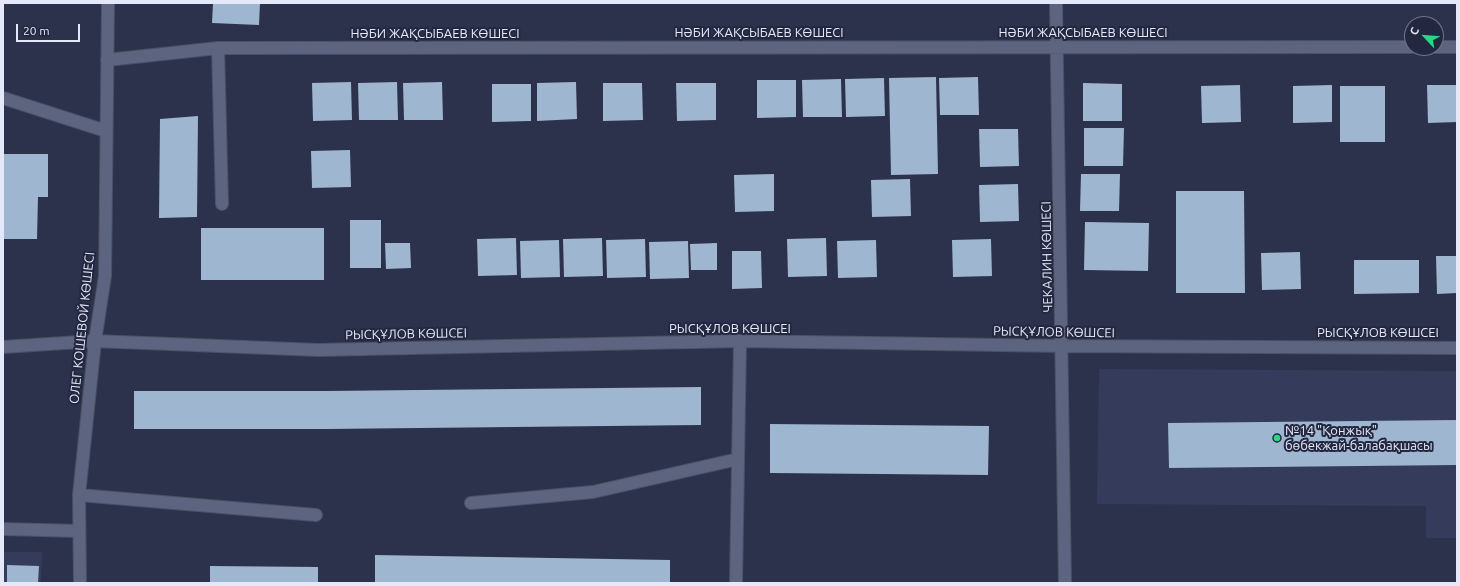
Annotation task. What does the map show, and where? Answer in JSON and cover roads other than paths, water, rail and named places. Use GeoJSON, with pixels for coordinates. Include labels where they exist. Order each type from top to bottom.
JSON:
{"type":"FeatureCollection","features":[{"type":"Feature","properties":{"kind":"street","name":"ОЛЕГ КОШЕВОЙ КӨШЕСІ"},"geometry":{"type":"LineString","coordinates":[[80,583],[79,495],[94,341],[105,276],[108,3]]}},
{"type":"Feature","properties":{"kind":"street","name":"ЧЕКАЛИН КӨШЕСІ"},"geometry":{"type":"LineString","coordinates":[[1056,3],[1063,346],[1065,583]]}},
{"type":"Feature","properties":{"kind":"street","name":"НӘБИ ЖАҚСЫБАЕВ КӨШЕСІ"},"geometry":{"type":"LineString","coordinates":[[107,60],[218,48],[1404,47]]}},
{"type":"Feature","properties":{"kind":"street"},"geometry":{"type":"LineString","coordinates":[[1444,47],[1457,47]]}},
{"type":"Feature","properties":{"kind":"street"},"geometry":{"type":"LineString","coordinates":[[218,48],[222,204]]}},
{"type":"Feature","properties":{"kind":"street"},"geometry":{"type":"LineString","coordinates":[[3,98],[106,131]]}},
{"type":"Feature","properties":{"kind":"street","name":"РЫСҚҰЛОВ КӨШСЕІ"},"geometry":{"type":"LineString","coordinates":[[3,347],[94,341],[318,350],[740,341],[1063,346],[1457,348]]}},
{"type":"Feature","properties":{"kind":"street"},"geometry":{"type":"LineString","coordinates":[[736,583],[740,341]]}},
{"type":"Feature","properties":{"kind":"street"},"geometry":{"type":"LineString","coordinates":[[471,503],[594,492],[738,459]]}},
{"type":"Feature","properties":{"kind":"street"},"geometry":{"type":"LineString","coordinates":[[79,495],[316,515]]}},
{"type":"Feature","properties":{"kind":"street"},"geometry":{"type":"LineString","coordinates":[[3,529],[79,531]]}},
{"type":"Feature","properties":{"kind":"place","name":"№14 \"Қонжық\" бөбекжай-балабақшасы"},"geometry":{"type":"Point","coordinates":[1277,438]}}]}
